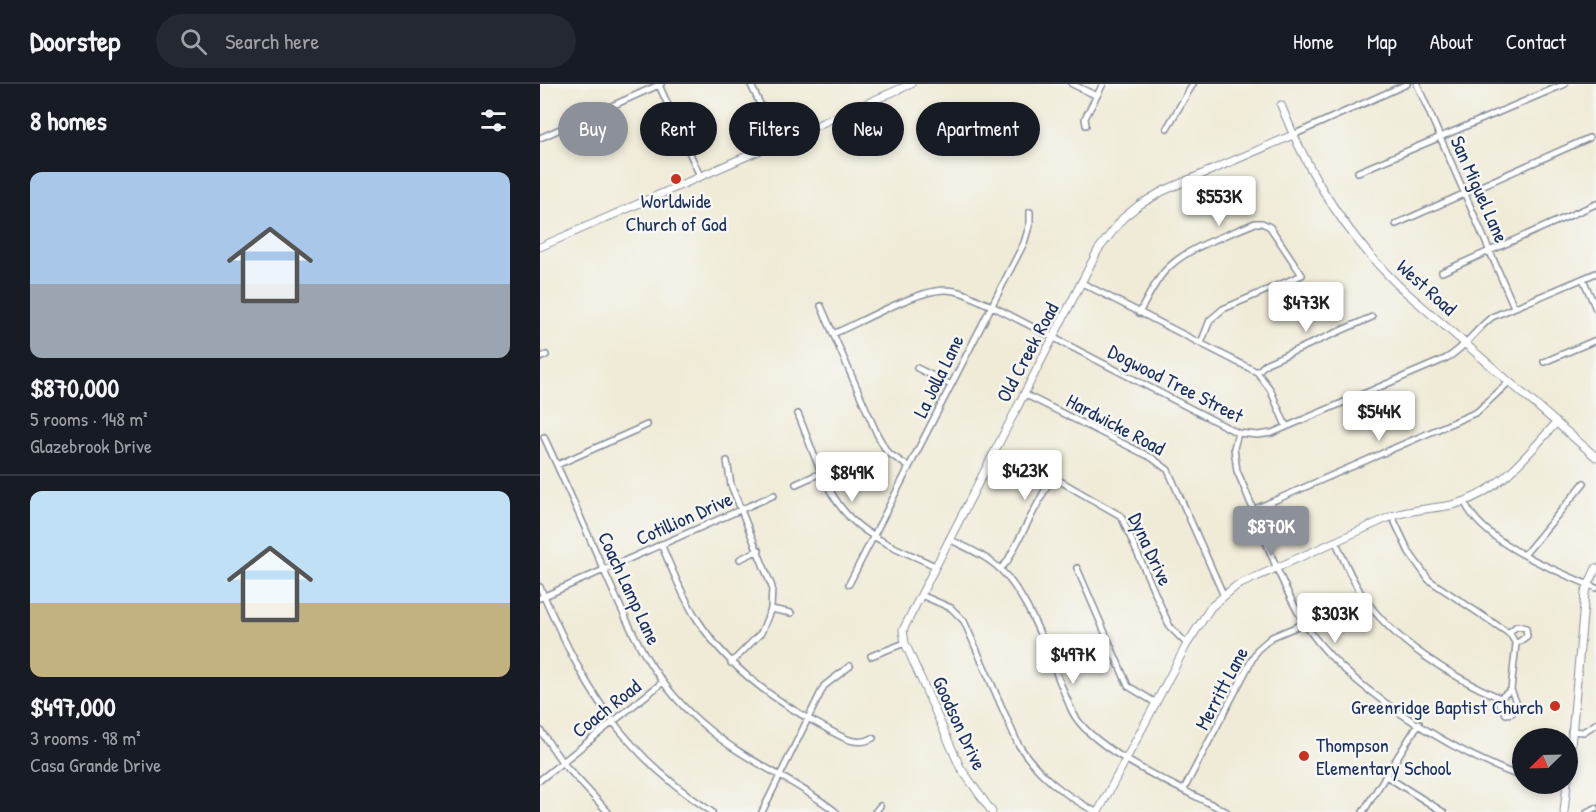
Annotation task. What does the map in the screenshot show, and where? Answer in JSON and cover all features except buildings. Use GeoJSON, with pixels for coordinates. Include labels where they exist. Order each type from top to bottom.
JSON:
{"type":"FeatureCollection","features":[{"type":"Feature","properties":{"kind":"street"},"geometry":{"type":"LineString","coordinates":[[820,124],[911,84]]}},
{"type":"Feature","properties":{"kind":"street"},"geometry":{"type":"LineString","coordinates":[[1072,84],[1097,96]]}},
{"type":"Feature","properties":{"kind":"street"},"geometry":{"type":"LineString","coordinates":[[1086,125],[1085,118],[1103,84]]}},
{"type":"Feature","properties":{"kind":"street"},"geometry":{"type":"LineString","coordinates":[[1167,128],[1193,84]]}},
{"type":"Feature","properties":{"kind":"street"},"geometry":{"type":"LineString","coordinates":[[1293,135],[1407,84]]}},
{"type":"Feature","properties":{"kind":"street","name":"San Miguel Lane"},"geometry":{"type":"LineString","coordinates":[[1417,84],[1514,307]]}},
{"type":"Feature","properties":{"kind":"street"},"geometry":{"type":"LineString","coordinates":[[1359,172],[1565,84]]}},
{"type":"Feature","properties":{"kind":"street"},"geometry":{"type":"LineString","coordinates":[[540,138],[660,85],[700,176]]}},
{"type":"Feature","properties":{"kind":"street"},"geometry":{"type":"LineString","coordinates":[[751,85],[759,102]]}},
{"type":"Feature","properties":{"kind":"street","name":"West Road"},"geometry":{"type":"LineString","coordinates":[[1281,105],[1293,135],[1326,198],[1349,230],[1392,279],[1596,457]]}},
{"type":"Feature","properties":{"kind":"street","name":"Old Creek Road"},"geometry":{"type":"LineString","coordinates":[[905,644],[903,630],[1098,250],[1123,218],[1139,205],[1163,191],[1293,135]]}},
{"type":"Feature","properties":{"kind":"street"},"geometry":{"type":"LineString","coordinates":[[1396,224],[1589,138]]}},
{"type":"Feature","properties":{"kind":"street"},"geometry":{"type":"LineString","coordinates":[[540,247],[746,156]]}},
{"type":"Feature","properties":{"kind":"street"},"geometry":{"type":"LineString","coordinates":[[1442,272],[1596,204]]}},
{"type":"Feature","properties":{"kind":"street","name":"La Jolla Lane"},"geometry":{"type":"LineString","coordinates":[[849,584],[990,305],[1028,235],[1030,212]]}},
{"type":"Feature","properties":{"kind":"street"},"geometry":{"type":"LineString","coordinates":[[1140,313],[1162,273],[1185,254],[1255,223],[1262,223],[1269,227],[1302,275],[1223,309],[1210,321],[1200,343]]}},
{"type":"Feature","properties":{"kind":"street","name":"Dogwood Tree Street"},"geometry":{"type":"LineString","coordinates":[[833,334],[926,293],[945,290],[964,293],[1238,433],[1258,435],[1286,426],[1445,359],[1465,343],[1479,327],[1514,307],[1596,273]]}},
{"type":"Feature","properties":{"kind":"street"},"geometry":{"type":"LineString","coordinates":[[1583,279],[1596,309]]}},
{"type":"Feature","properties":{"kind":"street"},"geometry":{"type":"LineString","coordinates":[[1082,283],[1257,372],[1270,389],[1286,426]]}},
{"type":"Feature","properties":{"kind":"street"},"geometry":{"type":"LineString","coordinates":[[821,306],[887,452],[909,467]]}},
{"type":"Feature","properties":{"kind":"street"},"geometry":{"type":"LineString","coordinates":[[1257,372],[1267,363],[1372,317]]}},
{"type":"Feature","properties":{"kind":"street"},"geometry":{"type":"LineString","coordinates":[[1544,362],[1596,340]]}},
{"type":"Feature","properties":{"kind":"street"},"geometry":{"type":"LineString","coordinates":[[917,368],[951,385]]}},
{"type":"Feature","properties":{"kind":"street"},"geometry":{"type":"LineString","coordinates":[[1255,509],[1477,412],[1509,382]]}},
{"type":"Feature","properties":{"kind":"street","name":"Hardwicke Road"},"geometry":{"type":"LineString","coordinates":[[1024,394],[1152,458],[1168,470],[1223,594]]}},
{"type":"Feature","properties":{"kind":"street"},"geometry":{"type":"LineString","coordinates":[[798,414],[823,472],[844,512],[872,536],[935,566]]}},
{"type":"Feature","properties":{"kind":"street"},"geometry":{"type":"LineString","coordinates":[[921,595],[951,608],[964,621],[1018,744],[1028,760],[1041,775],[1066,795],[1097,812],[1128,759],[1187,644],[1203,617],[1223,594],[1392,516],[1414,508],[1464,501],[1503,479],[1556,423]]}},
{"type":"Feature","properties":{"kind":"street"},"geometry":{"type":"LineString","coordinates":[[557,465],[647,425]]}},
{"type":"Feature","properties":{"kind":"street"},"geometry":{"type":"LineString","coordinates":[[1238,433],[1234,458],[1305,623],[1329,656],[1356,681],[1419,723],[1474,757],[1512,773]]}},
{"type":"Feature","properties":{"kind":"street","name":"Coach Lamp Lane"},"geometry":{"type":"LineString","coordinates":[[544,438],[636,643],[663,682],[705,727],[730,747],[808,792],[836,812]]}},
{"type":"Feature","properties":{"kind":"street"},"geometry":{"type":"LineString","coordinates":[[727,461],[731,485],[772,587],[771,609],[761,633],[731,663]]}},
{"type":"Feature","properties":{"kind":"street"},"geometry":{"type":"LineString","coordinates":[[796,484],[823,472]]}},
{"type":"Feature","properties":{"kind":"street","name":"Dyna Drive"},"geometry":{"type":"LineString","coordinates":[[1000,569],[1007,562],[1047,486],[1052,481],[1060,481],[1121,516],[1170,627],[1187,644]]}},
{"type":"Feature","properties":{"kind":"street"},"geometry":{"type":"LineString","coordinates":[[1525,554],[1584,483]]}},
{"type":"Feature","properties":{"kind":"street","name":"Cotillion Drive"},"geometry":{"type":"LineString","coordinates":[[542,597],[774,495]]}},
{"type":"Feature","properties":{"kind":"street"},"geometry":{"type":"LineString","coordinates":[[1464,501],[1475,522],[1484,530],[1525,554],[1596,588]]}},
{"type":"Feature","properties":{"kind":"street"},"geometry":{"type":"LineString","coordinates":[[1392,516],[1409,552],[1429,580],[1508,633],[1516,644],[1511,690],[1517,704],[1512,713],[1506,714],[1495,696]]}},
{"type":"Feature","properties":{"kind":"street"},"geometry":{"type":"LineString","coordinates":[[949,539],[977,552],[1000,569],[1022,597],[1076,720],[1092,737],[1227,812]]}},
{"type":"Feature","properties":{"kind":"street"},"geometry":{"type":"LineString","coordinates":[[1336,542],[1362,595],[1388,627],[1438,663],[1485,691],[1500,698],[1511,690]]}},
{"type":"Feature","properties":{"kind":"street"},"geometry":{"type":"LineString","coordinates":[[661,544],[697,619],[731,663],[763,690],[809,719],[854,743],[865,742],[873,738]]}},
{"type":"Feature","properties":{"kind":"street"},"geometry":{"type":"LineString","coordinates":[[740,559],[759,550]]}},
{"type":"Feature","properties":{"kind":"street"},"geometry":{"type":"LineString","coordinates":[[1077,568],[1128,686],[1156,703]]}},
{"type":"Feature","properties":{"kind":"street"},"geometry":{"type":"LineString","coordinates":[[1571,728],[1588,585],[1596,568]]}},
{"type":"Feature","properties":{"kind":"street"},"geometry":{"type":"LineString","coordinates":[[540,587],[542,597],[576,667],[612,723],[662,774],[712,812]]}},
{"type":"Feature","properties":{"kind":"street"},"geometry":{"type":"LineString","coordinates":[[771,609],[791,613]]}},
{"type":"Feature","properties":{"kind":"street","name":"Merritt Lane"},"geometry":{"type":"LineString","coordinates":[[1184,789],[1257,650],[1272,637],[1305,623]]}},
{"type":"Feature","properties":{"kind":"street"},"geometry":{"type":"LineString","coordinates":[[1508,633],[1517,626],[1526,628],[1527,636],[1516,644]]}},
{"type":"Feature","properties":{"kind":"street"},"geometry":{"type":"LineString","coordinates":[[871,656],[905,644]]}},
{"type":"Feature","properties":{"kind":"street","name":"Goodson Drive"},"geometry":{"type":"LineString","coordinates":[[905,644],[960,767],[992,812]]}},
{"type":"Feature","properties":{"kind":"street"},"geometry":{"type":"LineString","coordinates":[[762,812],[824,686],[850,666]]}},
{"type":"Feature","properties":{"kind":"street","name":"Coach Road"},"geometry":{"type":"LineString","coordinates":[[540,780],[663,682]]}},
{"type":"Feature","properties":{"kind":"street"},"geometry":{"type":"LineString","coordinates":[[1363,812],[1419,723]]}},
{"type":"Feature","properties":{"kind":"street"},"geometry":{"type":"LineString","coordinates":[[1578,732],[1583,732],[1596,724]]}},
{"type":"Feature","properties":{"kind":"street"},"geometry":{"type":"LineString","coordinates":[[540,730],[562,762],[608,812]]}},
{"type":"Feature","properties":{"kind":"street"},"geometry":{"type":"LineString","coordinates":[[1386,776],[1443,812]]}},
{"type":"Feature","properties":{"kind":"street"},"geometry":{"type":"LineString","coordinates":[[1564,812],[1566,794]]}},
{"type":"Feature","properties":{"kind":"street"},"geometry":{"type":"LineString","coordinates":[[875,812],[880,806]]}},
{"type":"Feature","properties":{"kind":"street"},"geometry":{"type":"LineString","coordinates":[[1587,812],[1596,808]]}},
{"type":"Feature","properties":{"kind":"place","name":"Worldwide Church of God"},"geometry":{"type":"Point","coordinates":[676,179]}},
{"type":"Feature","properties":{"kind":"place","name":"Greenridge Baptist Church"},"geometry":{"type":"Point","coordinates":[1555,706]}},
{"type":"Feature","properties":{"kind":"place","name":"Thompson Elementary School"},"geometry":{"type":"Point","coordinates":[1304,756]}}]}
